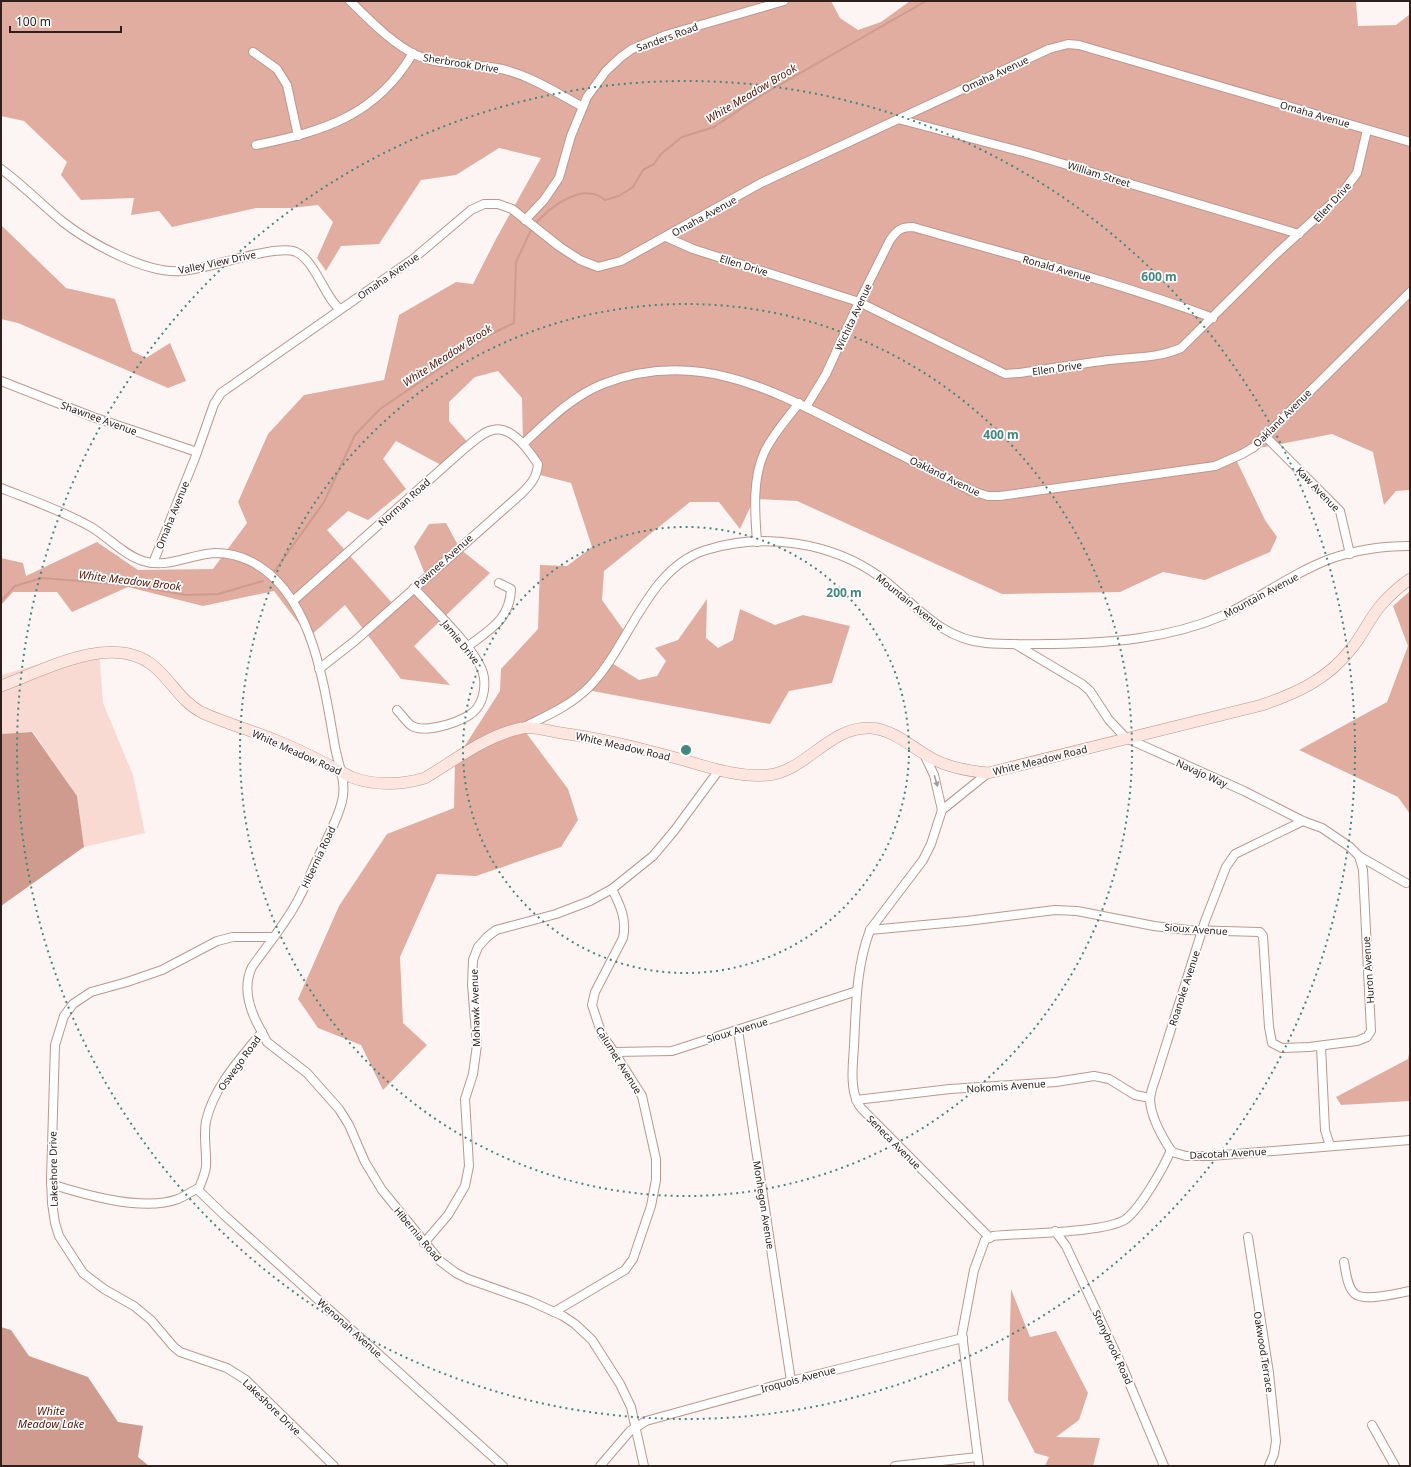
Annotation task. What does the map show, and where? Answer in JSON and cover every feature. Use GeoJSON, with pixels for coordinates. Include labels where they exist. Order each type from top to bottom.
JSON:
{"type":"FeatureCollection","features":[{"type":"Feature","properties":{"kind":"street","name":"Sherbrook Drive"},"geometry":{"type":"LineString","coordinates":[[350,1],[384,33],[413,53],[432,60],[497,68],[525,76],[582,107]]}},
{"type":"Feature","properties":{"kind":"street","name":"Sanders Road"},"geometry":{"type":"LineString","coordinates":[[527,221],[559,178],[571,136],[582,107],[590,92],[606,71],[632,49],[666,35],[784,1]]}},
{"type":"Feature","properties":{"kind":"street","name":"Omaha Avenue"},"geometry":{"type":"LineString","coordinates":[[153,563],[197,452],[214,404],[221,393],[413,259],[470,210],[484,204],[498,204],[512,209],[560,248],[580,260],[598,267],[621,261],[761,183],[1049,49],[1068,44],[1079,45],[1410,142]]}},
{"type":"Feature","properties":{"kind":"street"},"geometry":{"type":"LineString","coordinates":[[253,52],[277,69],[287,85],[298,136]]}},
{"type":"Feature","properties":{"kind":"street"},"geometry":{"type":"LineString","coordinates":[[256,145],[298,136],[332,126],[356,113],[381,96],[402,72],[413,53]]}},
{"type":"Feature","properties":{"kind":"street","name":"William Street"},"geometry":{"type":"LineString","coordinates":[[898,119],[1027,153],[1298,234]]}},
{"type":"Feature","properties":{"kind":"street","name":"Ellen Drive"},"geometry":{"type":"LineString","coordinates":[[666,237],[693,249],[859,302],[1005,374],[1170,353],[1181,348],[1274,256],[1340,196],[1357,173],[1367,130]]}},
{"type":"Feature","properties":{"kind":"street","name":"Valley View Drive"},"geometry":{"type":"LineString","coordinates":[[1,169],[74,229],[121,256],[147,266],[182,271],[260,253],[289,250],[297,252],[313,269],[340,309]]}},
{"type":"Feature","properties":{"kind":"street","name":"Ronald Avenue"},"geometry":{"type":"LineString","coordinates":[[900,229],[904,227],[913,228],[982,247],[1170,302],[1212,318]]}},
{"type":"Feature","properties":{"kind":"street","name":"Wichita Avenue"},"geometry":{"type":"LineString","coordinates":[[757,542],[755,510],[760,465],[764,454],[770,442],[803,405],[826,374],[859,302],[890,240],[896,231],[900,229]]}},
{"type":"Feature","properties":{"kind":"street","name":"Oakland Avenue"},"geometry":{"type":"LineString","coordinates":[[523,444],[571,403],[602,385],[647,373],[688,371],[735,378],[803,405],[972,491],[988,496],[1000,496],[1215,466],[1254,447],[1410,292]]}},
{"type":"Feature","properties":{"kind":"street","name":"Shawnee Avenue"},"geometry":{"type":"LineString","coordinates":[[1,381],[93,417],[197,452]]}},
{"type":"Feature","properties":{"kind":"street","name":"Norman Road"},"geometry":{"type":"LineString","coordinates":[[293,601],[464,449],[485,433],[494,429],[508,432],[523,444]]}},
{"type":"Feature","properties":{"kind":"street","name":"Kaw Avenue"},"geometry":{"type":"LineString","coordinates":[[1265,436],[1340,511],[1350,554]]}},
{"type":"Feature","properties":{"kind":"street","name":"Pawnee Avenue"},"geometry":{"type":"LineString","coordinates":[[319,669],[356,640],[533,482],[538,474],[538,464],[523,444]]}},
{"type":"Feature","properties":{"kind":"street"},"geometry":{"type":"LineString","coordinates":[[1,488],[40,503],[89,526],[133,557],[144,562],[153,563]]}},
{"type":"Feature","properties":{"kind":"street","name":"Mountain Avenue"},"geometry":{"type":"LineString","coordinates":[[523,727],[566,706],[589,687],[617,650],[646,601],[672,570],[693,555],[706,550],[750,541],[794,543],[823,549],[870,570],[882,578],[929,620],[954,636],[985,643],[1014,644],[1100,643],[1142,639],[1172,632],[1221,616],[1258,598],[1314,566],[1330,559],[1372,549],[1410,546]]}},
{"type":"Feature","properties":{"kind":"street","name":"Hibernia Road"},"geometry":{"type":"LineString","coordinates":[[153,563],[165,563],[215,553],[243,559],[260,567],[293,601],[303,620],[319,669],[344,794],[328,837],[294,906],[274,937]]}},
{"type":"Feature","properties":{"kind":"street","name":"White Meadow Road"},"geometry":{"type":"LineString","coordinates":[[2,685],[77,657],[114,652],[129,654],[145,660],[160,671],[184,700],[196,710],[276,740],[362,781],[380,784],[414,782],[425,778],[490,740],[523,727],[596,738],[741,775],[769,775],[782,772],[831,740],[847,732],[870,728],[892,734],[924,754],[961,770],[988,773],[1262,705],[1302,690],[1323,676],[1342,659],[1355,645],[1382,604],[1410,579]]}},
{"type":"Feature","properties":{"kind":"street"},"geometry":{"type":"LineString","coordinates":[[467,647],[494,626],[507,612],[511,599],[511,589],[499,583]]}},
{"type":"Feature","properties":{"kind":"street","name":"Jamie Drive"},"geometry":{"type":"LineString","coordinates":[[397,710],[412,726],[426,729],[444,726],[460,720],[477,709],[485,684],[480,664],[467,647],[414,588]]}},
{"type":"Feature","properties":{"kind":"street","name":"Navajo Way"},"geometry":{"type":"LineString","coordinates":[[1014,644],[1082,684],[1090,691],[1109,720],[1126,738],[1152,751],[1244,791],[1303,821],[1322,828],[1350,847],[1359,856],[1406,883]]}},
{"type":"Feature","properties":{"kind":"street"},"geometry":{"type":"LineString","coordinates":[[856,1100],[853,1066],[857,991],[859,974],[870,930],[923,860],[931,844],[942,810],[934,775],[924,754]]}},
{"type":"Feature","properties":{"kind":"street","name":"Mohawk Avenue"},"geometry":{"type":"LineString","coordinates":[[424,1243],[448,1215],[465,1186],[469,1166],[465,1099],[473,1074],[477,1045],[472,985],[474,954],[482,942],[496,930],[556,914],[590,901],[612,890],[653,856],[674,831],[719,770]]}},
{"type":"Feature","properties":{"kind":"street"},"geometry":{"type":"LineString","coordinates":[[942,810],[988,773]]}},
{"type":"Feature","properties":{"kind":"street","name":"Roanoke Avenue"},"geometry":{"type":"LineString","coordinates":[[1171,1150],[1162,1136],[1152,1112],[1150,1098],[1218,884],[1235,854],[1303,821]]}},
{"type":"Feature","properties":{"kind":"street","name":"Huron Avenue"},"geometry":{"type":"LineString","coordinates":[[1321,1046],[1357,1042],[1367,1037],[1371,1031],[1363,870],[1359,856]]}},
{"type":"Feature","properties":{"kind":"street","name":"Calumet Avenue"},"geometry":{"type":"LineString","coordinates":[[554,1312],[625,1270],[633,1260],[652,1206],[656,1180],[656,1159],[653,1138],[642,1096],[602,1035],[592,1005],[595,992],[623,938],[625,928],[622,909],[612,890]]}},
{"type":"Feature","properties":{"kind":"street","name":"Sioux Avenue"},"geometry":{"type":"LineString","coordinates":[[870,930],[967,921],[1055,910],[1077,911],[1154,926],[1202,931],[1260,932],[1263,936],[1269,1027],[1272,1043],[1282,1048],[1321,1046]]}},
{"type":"Feature","properties":{"kind":"street","name":"Lakeshore Drive"},"geometry":{"type":"LineString","coordinates":[[274,937],[234,937],[217,941],[157,972],[91,992],[73,1004],[64,1016],[55,1045],[51,1184],[55,1223],[66,1249],[83,1273],[104,1289],[147,1316],[180,1352],[227,1368],[246,1380],[334,1466]]}},
{"type":"Feature","properties":{"kind":"street","name":"Oswego Road"},"geometry":{"type":"LineString","coordinates":[[197,1189],[199,1188],[206,1168],[204,1140],[206,1120],[233,1068],[262,1032],[248,998],[248,977],[252,967],[274,937]]}},
{"type":"Feature","properties":{"kind":"street","name":"Sioux Avenue"},"geometry":{"type":"LineString","coordinates":[[614,1052],[672,1051],[857,991]]}},
{"type":"Feature","properties":{"kind":"street","name":"Monhegon Avenue"},"geometry":{"type":"LineString","coordinates":[[738,1030],[791,1381]]}},
{"type":"Feature","properties":{"kind":"street","name":"Hibernia Road"},"geometry":{"type":"LineString","coordinates":[[262,1032],[267,1042],[307,1073],[339,1109],[349,1125],[373,1177],[424,1243],[440,1261],[456,1273],[554,1312],[575,1324],[592,1340],[620,1384],[631,1407],[636,1427]]}},
{"type":"Feature","properties":{"kind":"street"},"geometry":{"type":"LineString","coordinates":[[1321,1046],[1325,1130],[1330,1146]]}},
{"type":"Feature","properties":{"kind":"street","name":"Nokomis Avenue"},"geometry":{"type":"LineString","coordinates":[[856,1100],[950,1089],[1056,1082],[1094,1076],[1109,1079],[1135,1095],[1150,1098]]}},
{"type":"Feature","properties":{"kind":"street","name":"Seneca Avenue"},"geometry":{"type":"LineString","coordinates":[[856,1100],[862,1109],[879,1127],[990,1238]]}},
{"type":"Feature","properties":{"kind":"street","name":"Dacotah Avenue"},"geometry":{"type":"LineString","coordinates":[[1171,1150],[1186,1156],[1211,1156],[1410,1140]]}},
{"type":"Feature","properties":{"kind":"street"},"geometry":{"type":"LineString","coordinates":[[979,1466],[963,1338],[974,1270],[984,1240],[1008,1234],[1055,1232],[1112,1224],[1125,1220],[1139,1206],[1171,1150]]}},
{"type":"Feature","properties":{"kind":"street"},"geometry":{"type":"LineString","coordinates":[[51,1184],[105,1199],[145,1203],[177,1199],[197,1189]]}},
{"type":"Feature","properties":{"kind":"street","name":"Wenonah Avenue"},"geometry":{"type":"LineString","coordinates":[[197,1189],[503,1466]]}},
{"type":"Feature","properties":{"kind":"street","name":"Stonybrook Road"},"geometry":{"type":"LineString","coordinates":[[1055,1232],[1066,1246],[1123,1368],[1164,1466]]}},
{"type":"Feature","properties":{"kind":"street","name":"Oakwood Terrace"},"geometry":{"type":"LineString","coordinates":[[1248,1237],[1269,1373],[1276,1441],[1274,1454],[1269,1466]]}},
{"type":"Feature","properties":{"kind":"street"},"geometry":{"type":"LineString","coordinates":[[1344,1262],[1350,1287],[1356,1294],[1366,1298],[1410,1292]]}},
{"type":"Feature","properties":{"kind":"street","name":"Iroquois Avenue"},"geometry":{"type":"LineString","coordinates":[[636,1427],[646,1421],[791,1381],[963,1338]]}},
{"type":"Feature","properties":{"kind":"street"},"geometry":{"type":"LineString","coordinates":[[1372,1425],[1395,1466]]}},
{"type":"Feature","properties":{"kind":"street"},"geometry":{"type":"LineString","coordinates":[[600,1466],[636,1427]]}},
{"type":"Feature","properties":{"kind":"street"},"geometry":{"type":"LineString","coordinates":[[636,1427],[644,1466]]}},
{"type":"Feature","properties":{"kind":"street"},"geometry":{"type":"LineString","coordinates":[[895,1466],[978,1457]]}},
{"type":"Feature","properties":{"kind":"shaded area"},"geometry":{"type":"Polygon","coordinates":[[[1,1],[831,1],[840,18],[858,30],[881,22],[910,1],[1353,1],[1356,2],[1358,26],[1396,25],[1410,14],[1410,490],[1396,491],[1384,505],[1373,452],[1332,434],[1233,453],[1265,520],[1277,537],[1270,552],[1205,580],[1163,572],[1120,592],[1002,594],[797,501],[754,499],[740,529],[719,502],[690,502],[604,571],[602,600],[625,632],[607,660],[639,680],[657,676],[666,661],[655,648],[678,640],[707,599],[706,638],[718,648],[733,640],[740,609],[775,625],[803,615],[850,626],[832,683],[789,691],[770,724],[587,690],[521,726],[568,789],[578,820],[561,847],[476,876],[437,874],[400,957],[403,1023],[427,1045],[383,1090],[361,1045],[318,1028],[298,999],[339,906],[387,834],[454,808],[455,761],[500,691],[501,669],[538,629],[540,565],[567,566],[592,547],[571,483],[540,475],[523,446],[522,398],[498,371],[475,377],[449,402],[449,421],[470,445],[445,467],[396,441],[383,459],[406,489],[368,520],[348,511],[327,530],[393,604],[427,579],[414,547],[429,524],[446,523],[460,549],[490,573],[414,646],[450,685],[401,679],[345,605],[309,637],[274,591],[203,606],[128,587],[72,612],[57,592],[13,592],[1,605],[1,558],[23,563],[26,576],[97,542],[138,570],[213,569],[247,523],[238,502],[268,434],[304,395],[384,380],[399,315],[456,282],[473,284],[541,158],[499,148],[456,175],[421,180],[379,244],[341,246],[326,271],[317,258],[333,222],[318,205],[291,208],[256,208],[172,227],[159,211],[131,215],[134,198],[81,200],[61,175],[67,162],[24,121],[1,116],[1,1]]]}},
{"type":"Feature","properties":{"kind":"shaded area"},"geometry":{"type":"Polygon","coordinates":[[[1,225],[66,288],[115,299],[132,351],[146,358],[170,343],[186,381],[168,388],[18,323],[1,319],[1,225]]]}},
{"type":"Feature","properties":{"kind":"shaded area"},"geometry":{"type":"Polygon","coordinates":[[[1410,591],[1410,814],[1398,797],[1299,750],[1387,702],[1408,646],[1393,606],[1410,591]]]}},
{"type":"Feature","properties":{"kind":"shaded area"},"geometry":{"type":"Polygon","coordinates":[[[99,647],[103,703],[133,775],[145,833],[84,847],[77,796],[33,732],[1,734],[1,675],[99,647]]]}},
{"type":"Feature","properties":{"kind":"shaded area"},"geometry":{"type":"Polygon","coordinates":[[[1410,1048],[1410,1101],[1341,1105],[1336,1097],[1408,1059],[1410,1048]]]}},
{"type":"Feature","properties":{"kind":"shaded area"},"geometry":{"type":"Polygon","coordinates":[[[1011,1289],[1030,1337],[1056,1331],[1088,1393],[1079,1420],[1056,1437],[1100,1438],[1093,1466],[1045,1466],[1049,1457],[1035,1453],[1008,1400],[1011,1289]]]}},
{"type":"Feature","properties":{"kind":"water"},"geometry":{"type":"Polygon","coordinates":[[[32,732],[77,796],[84,847],[1,906],[1,734],[32,732]]]}},
{"type":"Feature","properties":{"kind":"water","name":"White Meadow Lake"},"geometry":{"type":"Polygon","coordinates":[[[1,1327],[11,1330],[29,1356],[88,1377],[118,1422],[143,1426],[138,1457],[149,1466],[1,1466],[1,1327]]]}},
{"type":"Feature","properties":{"kind":"waterway","name":"White Meadow Brook"},"geometry":{"type":"LineString","coordinates":[[535,224],[549,210],[567,198],[587,193],[596,195],[605,200],[619,196],[633,187],[643,170],[654,164],[661,154],[682,137],[714,127],[760,96],[926,1]]}},
{"type":"Feature","properties":{"kind":"waterway","name":"White Meadow Brook"},"geometry":{"type":"LineString","coordinates":[[274,572],[324,502],[355,435],[380,409],[489,335],[514,323],[516,262],[532,228]]}},
{"type":"Feature","properties":{"kind":"waterway","name":"White Meadow Brook"},"geometry":{"type":"LineString","coordinates":[[1,601],[15,586],[42,578],[116,584],[185,595],[218,594],[263,581]]}}]}
